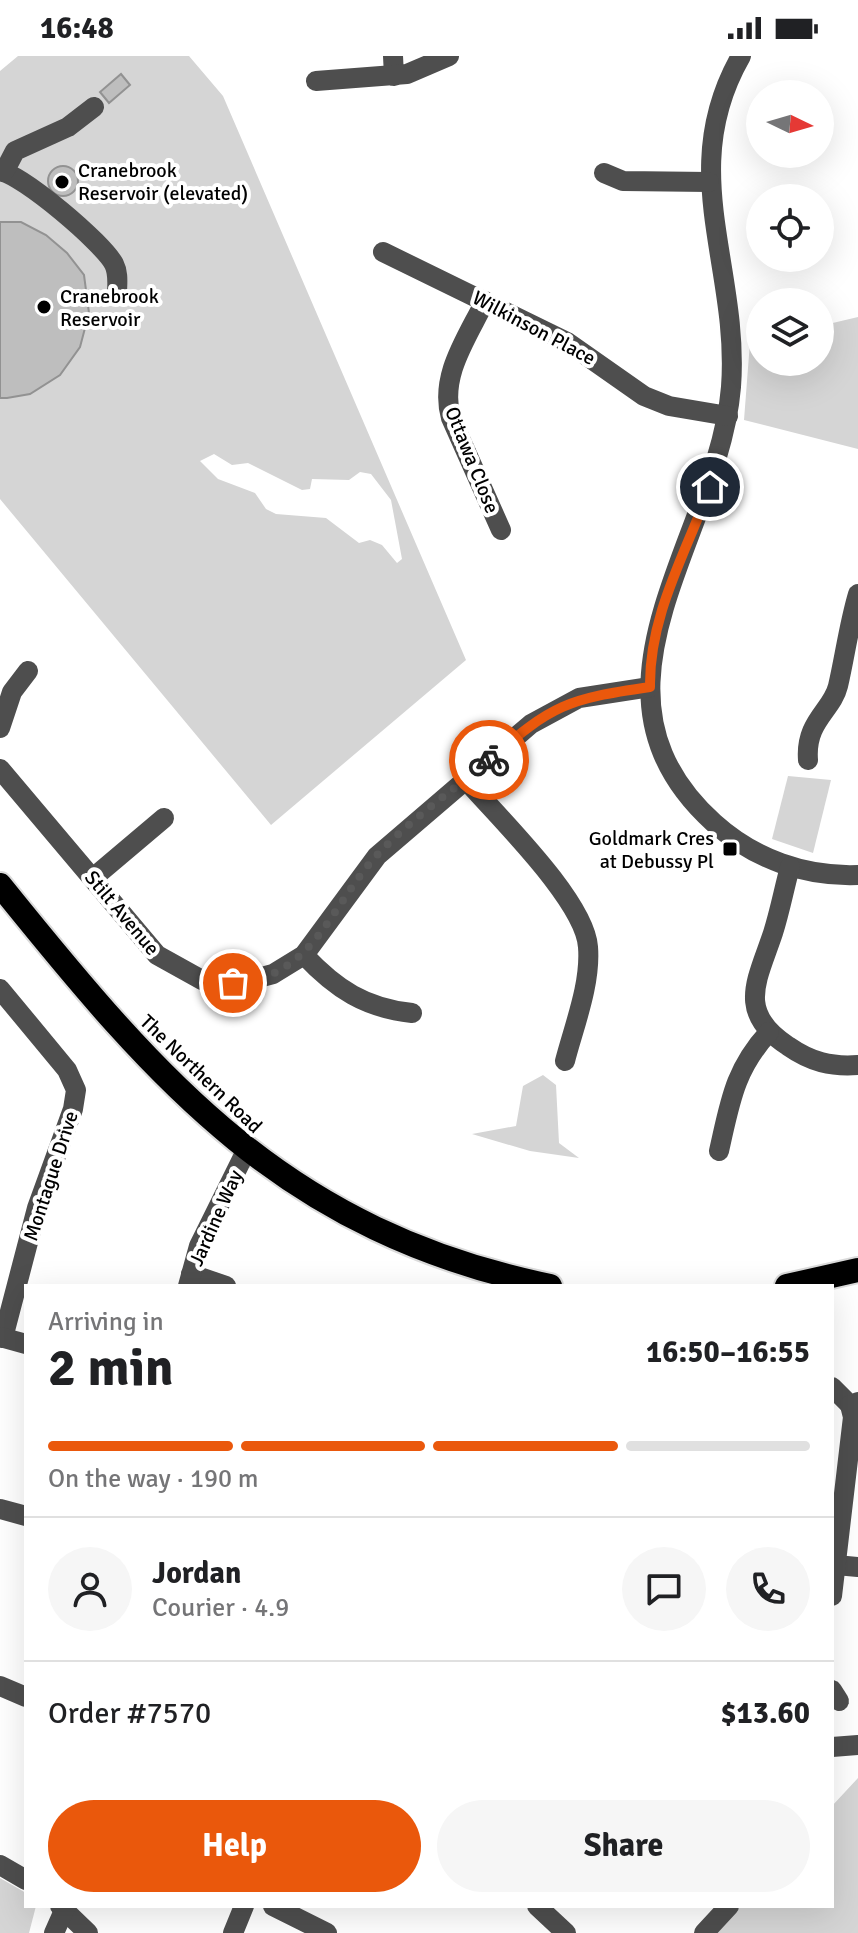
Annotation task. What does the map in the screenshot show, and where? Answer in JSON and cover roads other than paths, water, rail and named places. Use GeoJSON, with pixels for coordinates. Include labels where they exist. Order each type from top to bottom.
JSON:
{"type":"FeatureCollection","features":[{"type":"Feature","properties":{"kind":"highway","name":"The Northern Road"},"geometry":{"type":"LineString","coordinates":[[0,885],[116,1025],[185,1096],[246,1151],[328,1205],[395,1239],[463,1264],[542,1284]]}},
{"type":"Feature","properties":{"kind":"highway"},"geometry":{"type":"LineString","coordinates":[[796,1284],[858,1270]]}},
{"type":"Feature","properties":{"kind":"street"},"geometry":{"type":"LineString","coordinates":[[316,81],[394,66],[424,70],[449,56]]}},
{"type":"Feature","properties":{"kind":"street"},"geometry":{"type":"LineString","coordinates":[[741,56],[715,118],[709,182],[730,305],[732,365],[728,416],[710,487],[659,616],[652,644],[650,687],[661,742],[680,782],[696,804],[733,838],[790,867],[826,875],[858,875]]}},
{"type":"Feature","properties":{"kind":"street"},"geometry":{"type":"LineString","coordinates":[[94,107],[68,127],[15,151],[2,171],[27,183],[100,247],[115,266],[117,295]]}},
{"type":"Feature","properties":{"kind":"street"},"geometry":{"type":"LineString","coordinates":[[604,173],[623,181],[709,182]]}},
{"type":"Feature","properties":{"kind":"street","name":"Wilkinson Place"},"geometry":{"type":"LineString","coordinates":[[383,252],[581,349],[644,396],[669,406],[728,416]]}},
{"type":"Feature","properties":{"kind":"street","name":"Ottawa Close"},"geometry":{"type":"LineString","coordinates":[[485,301],[452,367],[447,399],[451,418],[501,530]]}},
{"type":"Feature","properties":{"kind":"street"},"geometry":{"type":"LineString","coordinates":[[808,760],[816,718],[838,689],[841,659],[858,594]]}},
{"type":"Feature","properties":{"kind":"street"},"geometry":{"type":"LineString","coordinates":[[0,728],[12,692],[28,671]]}},
{"type":"Feature","properties":{"kind":"street","name":"Stilt Avenue"},"geometry":{"type":"LineString","coordinates":[[0,769],[157,955],[193,977],[221,983],[244,982],[273,974],[304,955],[377,856],[531,724],[562,705],[590,695],[650,687]]}},
{"type":"Feature","properties":{"kind":"street"},"geometry":{"type":"LineString","coordinates":[[466,780],[568,899],[585,927],[588,964],[565,1061]]}},
{"type":"Feature","properties":{"kind":"street"},"geometry":{"type":"LineString","coordinates":[[93,878],[164,818]]}},
{"type":"Feature","properties":{"kind":"street"},"geometry":{"type":"LineString","coordinates":[[790,867],[754,990],[757,1014],[769,1032],[809,1059],[834,1065],[858,1065]]}},
{"type":"Feature","properties":{"kind":"street"},"geometry":{"type":"LineString","coordinates":[[304,955],[327,979],[355,999],[373,1007],[412,1013]]}},
{"type":"Feature","properties":{"kind":"street","name":"Montague Drive"},"geometry":{"type":"LineString","coordinates":[[0,989],[67,1070],[76,1090],[73,1109],[37,1208],[1,1337]]}},
{"type":"Feature","properties":{"kind":"street"},"geometry":{"type":"LineString","coordinates":[[719,1151],[738,1075],[746,1058],[769,1032]]}},
{"type":"Feature","properties":{"kind":"street","name":"Jardine Way"},"geometry":{"type":"LineString","coordinates":[[189,1280],[205,1232],[246,1151]]}},
{"type":"Feature","properties":{"kind":"street"},"geometry":{"type":"LineString","coordinates":[[189,1280],[214,1284]]}},
{"type":"Feature","properties":{"kind":"street"},"geometry":{"type":"LineString","coordinates":[[1,1337],[24,1343]]}},
{"type":"Feature","properties":{"kind":"street"},"geometry":{"type":"LineString","coordinates":[[834,1389],[854,1404],[834,1580]]}},
{"type":"Feature","properties":{"kind":"street"},"geometry":{"type":"LineString","coordinates":[[0,1509],[24,1515]]}},
{"type":"Feature","properties":{"kind":"street"},"geometry":{"type":"LineString","coordinates":[[836,1565],[858,1567]]}},
{"type":"Feature","properties":{"kind":"street"},"geometry":{"type":"LineString","coordinates":[[0,1686],[24,1696]]}},
{"type":"Feature","properties":{"kind":"street"},"geometry":{"type":"LineString","coordinates":[[834,1747],[858,1745]]}},
{"type":"Feature","properties":{"kind":"street"},"geometry":{"type":"LineString","coordinates":[[0,1865],[24,1879]]}},
{"type":"Feature","properties":{"kind":"street"},"geometry":{"type":"LineString","coordinates":[[54,1933],[63,1908]]}},
{"type":"Feature","properties":{"kind":"street"},"geometry":{"type":"LineString","coordinates":[[64,1908],[88,1933]]}},
{"type":"Feature","properties":{"kind":"street"},"geometry":{"type":"LineString","coordinates":[[233,1933],[243,1908]]}},
{"type":"Feature","properties":{"kind":"street"},"geometry":{"type":"LineString","coordinates":[[277,1908],[327,1933]]}},
{"type":"Feature","properties":{"kind":"street"},"geometry":{"type":"LineString","coordinates":[[539,1908],[566,1933]]}},
{"type":"Feature","properties":{"kind":"street"},"geometry":{"type":"LineString","coordinates":[[704,1933],[727,1908]]}},
{"type":"Feature","properties":{"kind":"place","name":"Cranebrook Reservoir (elevated)"},"geometry":{"type":"Point","coordinates":[62,182]}},
{"type":"Feature","properties":{"kind":"place","name":"Cranebrook Reservoir"},"geometry":{"type":"Point","coordinates":[44,307]}},
{"type":"Feature","properties":{"kind":"place","name":"Goldmark Cres at Debussy Pl"},"geometry":{"type":"Point","coordinates":[730,849]}}]}
